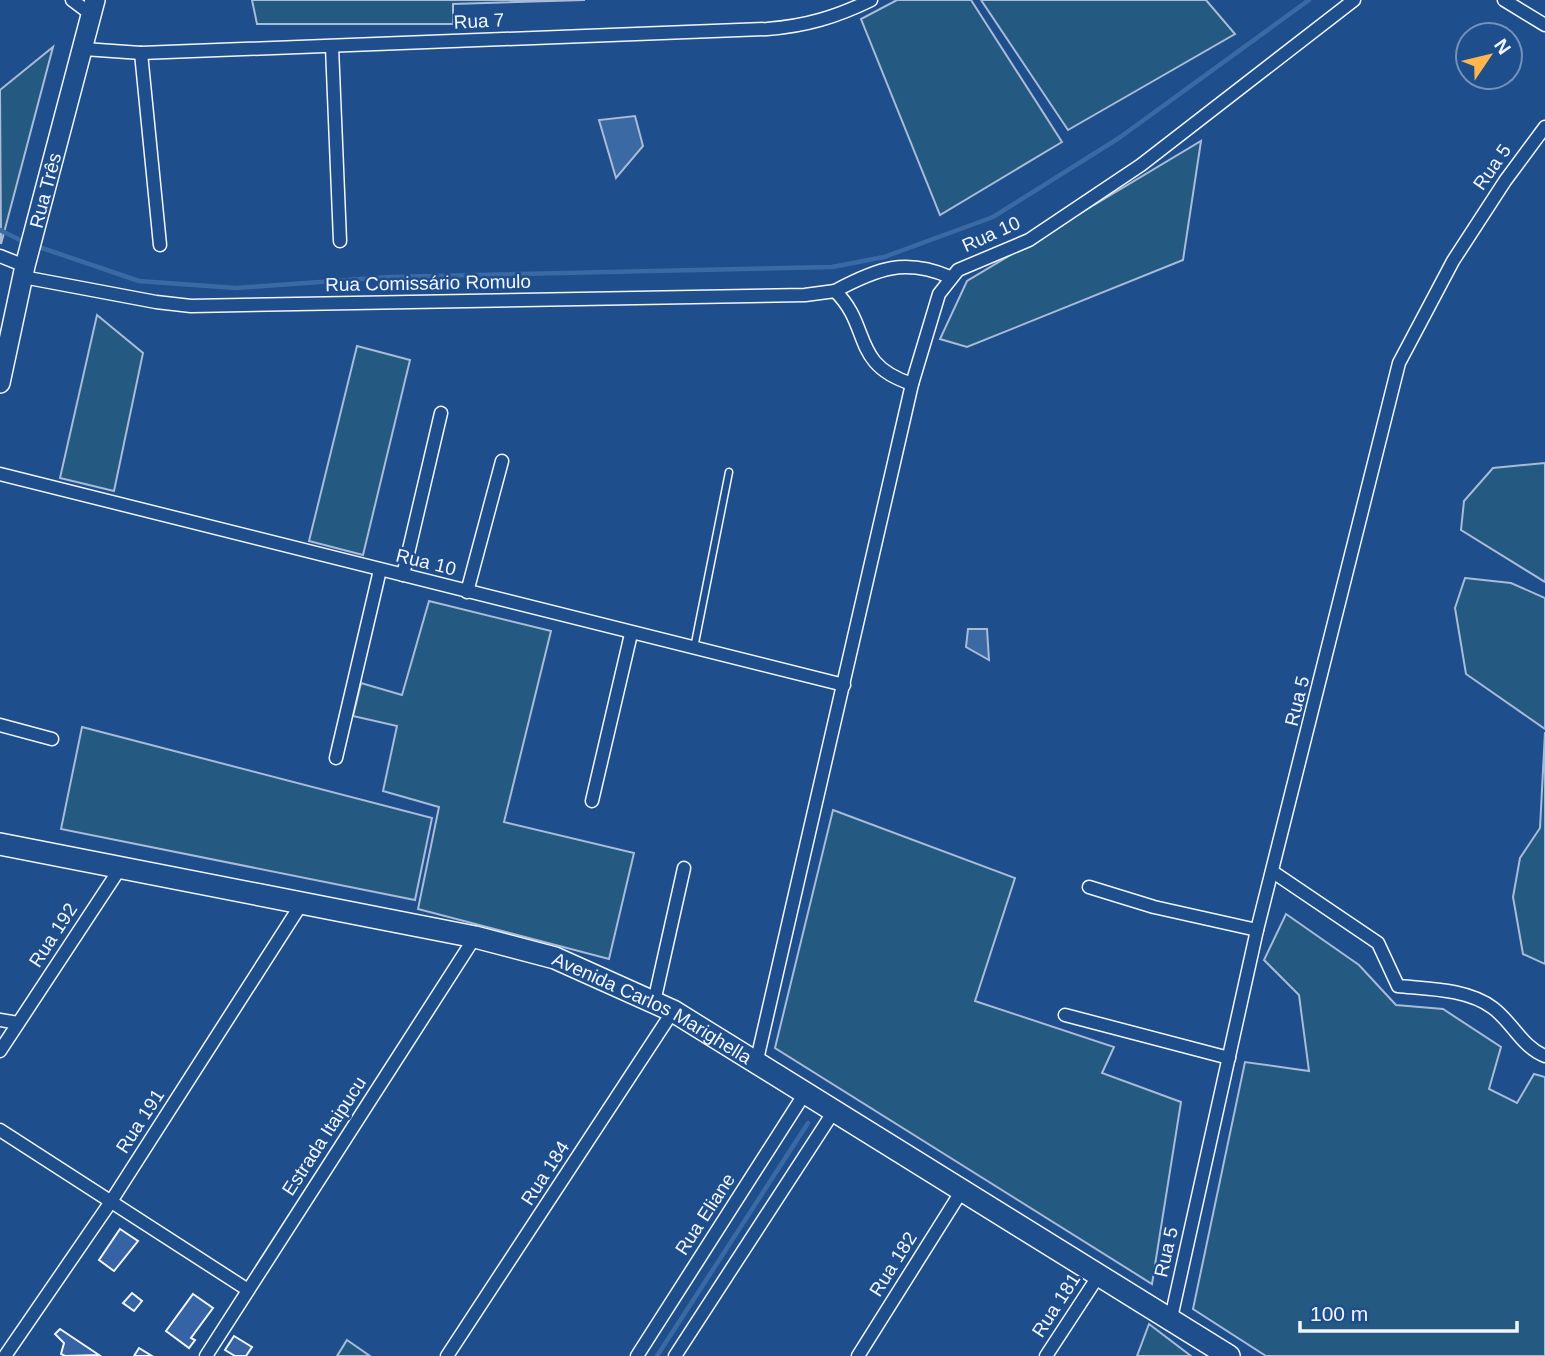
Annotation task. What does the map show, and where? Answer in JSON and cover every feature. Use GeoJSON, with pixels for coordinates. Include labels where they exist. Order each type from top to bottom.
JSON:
{"type":"FeatureCollection","features":[{"type":"Feature","properties":{"kind":"main road","name":"Rua Três"},"geometry":{"type":"LineString","coordinates":[[0,383],[24,271],[93,8]]}},
{"type":"Feature","properties":{"kind":"main road","name":"Avenida Carlos Marighella"},"geometry":{"type":"LineString","coordinates":[[0,844],[475,937],[555,958],[664,1007],[1229,1356]]}},
{"type":"Feature","properties":{"kind":"street"},"geometry":{"type":"LineString","coordinates":[[72,0],[93,8]]}},
{"type":"Feature","properties":{"kind":"street","name":"Rua 7"},"geometry":{"type":"LineString","coordinates":[[84,49],[141,53],[332,47],[805,26],[841,15],[871,0]]}},
{"type":"Feature","properties":{"kind":"street","name":"Rua 10"},"geometry":{"type":"LineString","coordinates":[[755,1064],[912,384],[939,293],[950,277],[976,261],[1029,240],[1141,165],[1354,0]]}},
{"type":"Feature","properties":{"kind":"street"},"geometry":{"type":"LineString","coordinates":[[1504,0],[1545,25]]}},
{"type":"Feature","properties":{"kind":"street"},"geometry":{"type":"LineString","coordinates":[[332,47],[340,242]]}},
{"type":"Feature","properties":{"kind":"street"},"geometry":{"type":"LineString","coordinates":[[141,53],[160,245]]}},
{"type":"Feature","properties":{"kind":"street","name":"Rua 5"},"geometry":{"type":"LineString","coordinates":[[1171,1318],[1257,930],[1399,363],[1453,261],[1505,181],[1545,127]]}},
{"type":"Feature","properties":{"kind":"street","name":"Rua Comissário Romulo"},"geometry":{"type":"LineString","coordinates":[[0,256],[24,271],[156,302],[191,306],[805,295],[835,290],[877,272],[917,265],[950,277]]}},
{"type":"Feature","properties":{"kind":"street"},"geometry":{"type":"LineString","coordinates":[[835,290],[851,308],[873,363],[892,377],[912,384]]}},
{"type":"Feature","properties":{"kind":"street"},"geometry":{"type":"LineString","coordinates":[[403,575],[442,413]]}},
{"type":"Feature","properties":{"kind":"street"},"geometry":{"type":"LineString","coordinates":[[467,592],[502,461]]}},
{"type":"Feature","properties":{"kind":"street","name":"Rua 10"},"geometry":{"type":"LineString","coordinates":[[0,474],[631,634],[844,685]]}},
{"type":"Feature","properties":{"kind":"street"},"geometry":{"type":"LineString","coordinates":[[336,758],[380,570]]}},
{"type":"Feature","properties":{"kind":"street"},"geometry":{"type":"LineString","coordinates":[[592,801],[631,634]]}},
{"type":"Feature","properties":{"kind":"street"},"geometry":{"type":"LineString","coordinates":[[0,725],[52,739]]}},
{"type":"Feature","properties":{"kind":"street","name":"Rua 192"},"geometry":{"type":"LineString","coordinates":[[0,1051],[121,867]]}},
{"type":"Feature","properties":{"kind":"street"},"geometry":{"type":"LineString","coordinates":[[664,1007],[684,868]]}},
{"type":"Feature","properties":{"kind":"street"},"geometry":{"type":"LineString","coordinates":[[1273,872],[1378,943],[1398,986],[1449,990],[1493,1008],[1532,1051],[1545,1056]]}},
{"type":"Feature","properties":{"kind":"street"},"geometry":{"type":"LineString","coordinates":[[1088,887],[1154,907],[1257,930]]}},
{"type":"Feature","properties":{"kind":"street","name":"Rua 191"},"geometry":{"type":"LineString","coordinates":[[5,1356],[110,1203],[302,904]]}},
{"type":"Feature","properties":{"kind":"street","name":"Estrada Itaipucu"},"geometry":{"type":"LineString","coordinates":[[206,1356],[475,937]]}},
{"type":"Feature","properties":{"kind":"street","name":"Rua 184"},"geometry":{"type":"LineString","coordinates":[[447,1356],[664,1007]]}},
{"type":"Feature","properties":{"kind":"street"},"geometry":{"type":"LineString","coordinates":[[1065,1015],[1229,1058]]}},
{"type":"Feature","properties":{"kind":"street"},"geometry":{"type":"LineString","coordinates":[[0,1020],[19,1023]]}},
{"type":"Feature","properties":{"kind":"street","name":"Rua Eliane"},"geometry":{"type":"LineString","coordinates":[[637,1356],[805,1093]]}},
{"type":"Feature","properties":{"kind":"street"},"geometry":{"type":"LineString","coordinates":[[675,1356],[834,1111]]}},
{"type":"Feature","properties":{"kind":"street"},"geometry":{"type":"LineString","coordinates":[[0,1130],[248,1290]]}},
{"type":"Feature","properties":{"kind":"street","name":"Rua 182"},"geometry":{"type":"LineString","coordinates":[[858,1356],[961,1192]]}},
{"type":"Feature","properties":{"kind":"street","name":"Rua 181"},"geometry":{"type":"LineString","coordinates":[[1046,1356],[1099,1275]]}},
{"type":"Feature","properties":{"kind":"lane"},"geometry":{"type":"LineString","coordinates":[[694,648],[729,472]]}},
{"type":"Feature","properties":{"kind":"shaded area"},"geometry":{"type":"Polygon","coordinates":[[[252,0],[585,0],[453,4],[453,24],[257,24],[252,0]]]}},
{"type":"Feature","properties":{"kind":"shaded area"},"geometry":{"type":"Polygon","coordinates":[[[897,0],[971,0],[1062,142],[940,215],[861,19],[897,0]]]}},
{"type":"Feature","properties":{"kind":"shaded area"},"geometry":{"type":"Polygon","coordinates":[[[981,0],[1206,0],[1235,34],[1068,130],[981,0]]]}},
{"type":"Feature","properties":{"kind":"shaded area"},"geometry":{"type":"Polygon","coordinates":[[[53,47],[1,244],[0,90],[53,47]]]}},
{"type":"Feature","properties":{"kind":"shaded area"},"geometry":{"type":"Polygon","coordinates":[[[635,116],[643,146],[616,178],[599,120],[635,116]]]}},
{"type":"Feature","properties":{"kind":"shaded area"},"geometry":{"type":"Polygon","coordinates":[[[1201,141],[1183,260],[967,347],[940,339],[967,281],[1201,141]]]}},
{"type":"Feature","properties":{"kind":"shaded area"},"geometry":{"type":"Polygon","coordinates":[[[97,315],[143,353],[114,491],[60,478],[97,315]]]}},
{"type":"Feature","properties":{"kind":"shaded area"},"geometry":{"type":"Polygon","coordinates":[[[357,346],[410,360],[363,555],[309,541],[357,346]]]}},
{"type":"Feature","properties":{"kind":"shaded area"},"geometry":{"type":"Polygon","coordinates":[[[1545,463],[1545,582],[1461,530],[1464,501],[1493,468],[1545,463]]]}},
{"type":"Feature","properties":{"kind":"shaded area"},"geometry":{"type":"Polygon","coordinates":[[[1465,578],[1511,583],[1545,598],[1545,729],[1466,674],[1455,608],[1465,578]]]}},
{"type":"Feature","properties":{"kind":"shaded area"},"geometry":{"type":"Polygon","coordinates":[[[429,601],[551,631],[504,822],[634,853],[609,959],[418,909],[439,807],[383,791],[397,726],[353,716],[361,683],[402,695],[429,601]]]}},
{"type":"Feature","properties":{"kind":"shaded area"},"geometry":{"type":"Polygon","coordinates":[[[968,629],[987,629],[989,660],[966,647],[968,629]]]}},
{"type":"Feature","properties":{"kind":"shaded area"},"geometry":{"type":"Polygon","coordinates":[[[82,727],[432,818],[415,900],[61,829],[82,727]]]}},
{"type":"Feature","properties":{"kind":"shaded area"},"geometry":{"type":"Polygon","coordinates":[[[1545,732],[1545,964],[1523,954],[1513,897],[1520,858],[1540,828],[1545,732]]]}},
{"type":"Feature","properties":{"kind":"shaded area"},"geometry":{"type":"Polygon","coordinates":[[[833,810],[1015,878],[975,1001],[1114,1047],[1102,1073],[1181,1102],[1152,1284],[775,1048],[833,810]]]}},
{"type":"Feature","properties":{"kind":"shaded area"},"geometry":{"type":"Polygon","coordinates":[[[1286,914],[1359,965],[1396,1005],[1443,1009],[1501,1047],[1489,1089],[1517,1103],[1534,1074],[1545,1077],[1545,1356],[1266,1356],[1193,1309],[1245,1062],[1309,1071],[1299,995],[1264,960],[1286,914]]]}},
{"type":"Feature","properties":{"kind":"shaded area"},"geometry":{"type":"Polygon","coordinates":[[[1149,1324],[1191,1356],[1137,1356],[1149,1324]]]}},
{"type":"Feature","properties":{"kind":"shaded area"},"geometry":{"type":"Polygon","coordinates":[[[347,1340],[370,1356],[337,1356],[347,1340]]]}},
{"type":"Feature","properties":{"kind":"building"},"geometry":{"type":"Polygon","coordinates":[[[120,1229],[138,1241],[114,1271],[99,1260],[120,1229]]]}},
{"type":"Feature","properties":{"kind":"building"},"geometry":{"type":"Polygon","coordinates":[[[132,1293],[142,1301],[134,1311],[123,1303],[132,1293]]]}},
{"type":"Feature","properties":{"kind":"building"},"geometry":{"type":"Polygon","coordinates":[[[193,1294],[213,1308],[191,1338],[195,1340],[189,1348],[166,1331],[193,1294]]]}},
{"type":"Feature","properties":{"kind":"building"},"geometry":{"type":"Polygon","coordinates":[[[60,1329],[99,1355],[61,1354],[64,1343],[55,1334],[60,1329]]]}},
{"type":"Feature","properties":{"kind":"building"},"geometry":{"type":"Polygon","coordinates":[[[234,1336],[252,1347],[246,1356],[235,1356],[225,1350],[234,1336]]]}},
{"type":"Feature","properties":{"kind":"building"},"geometry":{"type":"Polygon","coordinates":[[[139,1348],[152,1356],[134,1356],[139,1348]]]}},
{"type":"Feature","properties":{"kind":"waterway"},"geometry":{"type":"LineString","coordinates":[[36,246],[139,281],[236,288],[389,277],[832,267],[884,257],[993,217],[1119,138],[1309,0]]}},
{"type":"Feature","properties":{"kind":"waterway"},"geometry":{"type":"LineString","coordinates":[[0,230],[24,242]]}},
{"type":"Feature","properties":{"kind":"waterway"},"geometry":{"type":"LineString","coordinates":[[657,1356],[808,1123]]}}]}
